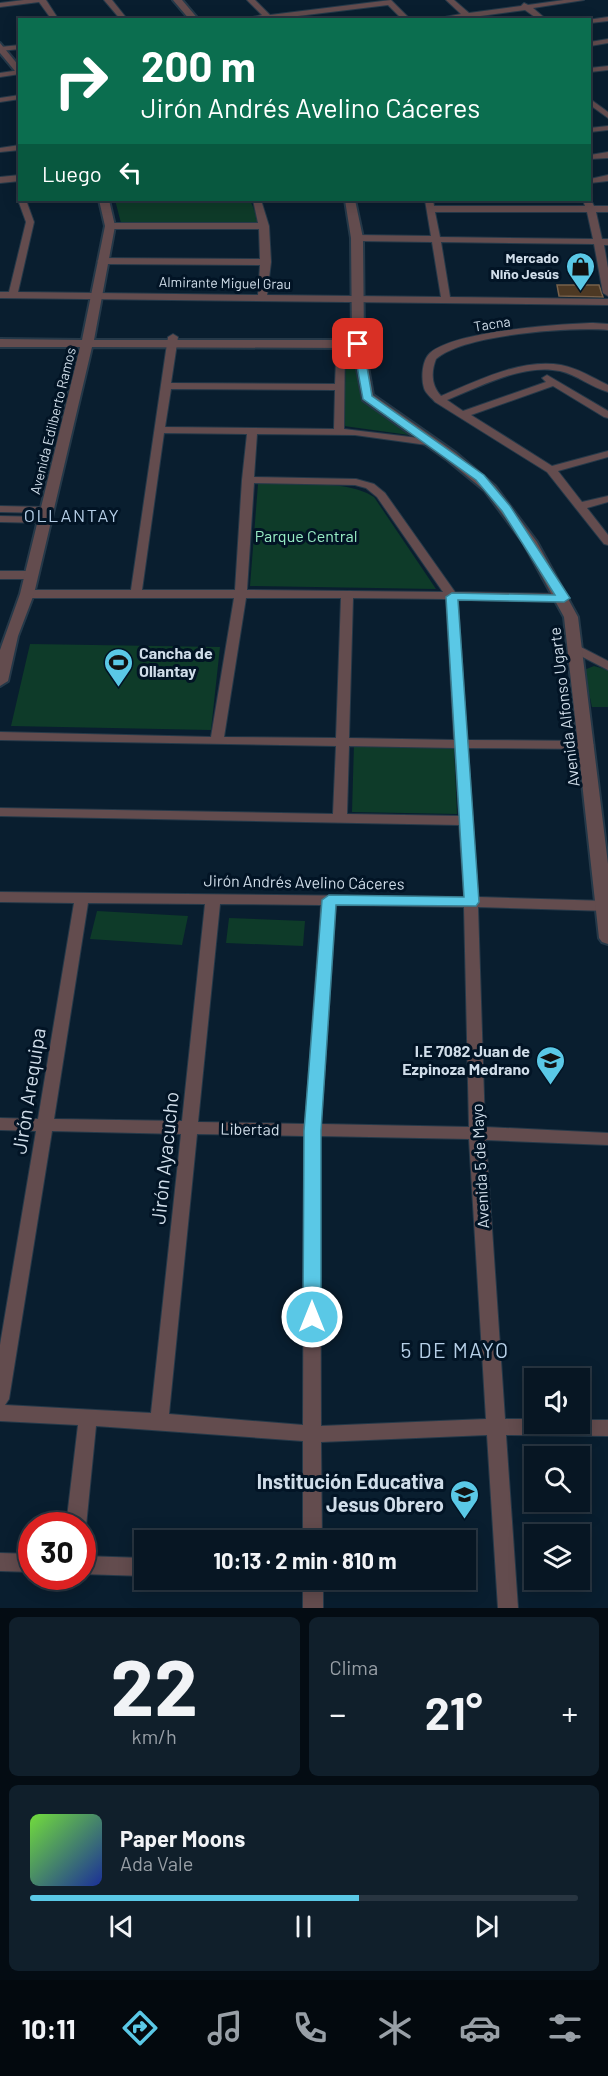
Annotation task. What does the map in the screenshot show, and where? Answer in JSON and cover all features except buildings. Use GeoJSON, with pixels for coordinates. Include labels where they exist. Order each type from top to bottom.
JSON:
{"type":"FeatureCollection","features":[{"type":"Feature","properties":{"kind":"street"},"geometry":{"type":"LineString","coordinates":[[0,5],[42,0],[55,18]]}},
{"type":"Feature","properties":{"kind":"street"},"geometry":{"type":"LineString","coordinates":[[108,0],[123,18]]}},
{"type":"Feature","properties":{"kind":"street"},"geometry":{"type":"LineString","coordinates":[[177,0],[193,18]]}},
{"type":"Feature","properties":{"kind":"street"},"geometry":{"type":"LineString","coordinates":[[251,0],[267,16]]}},
{"type":"Feature","properties":{"kind":"street"},"geometry":{"type":"LineString","coordinates":[[450,0],[469,17],[580,0]]}},
{"type":"Feature","properties":{"kind":"street"},"geometry":{"type":"LineString","coordinates":[[518,0],[541,18]]}},
{"type":"Feature","properties":{"kind":"street"},"geometry":{"type":"LineString","coordinates":[[254,18],[388,1],[406,18]]}},
{"type":"Feature","properties":{"kind":"street"},"geometry":{"type":"LineString","coordinates":[[591,21],[608,19]]}},
{"type":"Feature","properties":{"kind":"street"},"geometry":{"type":"LineString","coordinates":[[591,44],[608,41]]}},
{"type":"Feature","properties":{"kind":"street"},"geometry":{"type":"LineString","coordinates":[[1,47],[18,47]]}},
{"type":"Feature","properties":{"kind":"street"},"geometry":{"type":"LineString","coordinates":[[1,47],[18,72]]}},
{"type":"Feature","properties":{"kind":"street"},"geometry":{"type":"LineString","coordinates":[[591,70],[608,68]]}},
{"type":"Feature","properties":{"kind":"street"},"geometry":{"type":"LineString","coordinates":[[0,75],[18,73]]}},
{"type":"Feature","properties":{"kind":"street"},"geometry":{"type":"LineString","coordinates":[[0,100],[18,97]]}},
{"type":"Feature","properties":{"kind":"street"},"geometry":{"type":"LineString","coordinates":[[591,102],[608,116]]}},
{"type":"Feature","properties":{"kind":"street"},"geometry":{"type":"LineString","coordinates":[[591,130],[608,128]]}},
{"type":"Feature","properties":{"kind":"street"},"geometry":{"type":"LineString","coordinates":[[0,150],[18,147]]}},
{"type":"Feature","properties":{"kind":"street"},"geometry":{"type":"LineString","coordinates":[[591,157],[608,155]]}},
{"type":"Feature","properties":{"kind":"street"},"geometry":{"type":"LineString","coordinates":[[0,180],[16,178]]}},
{"type":"Feature","properties":{"kind":"street"},"geometry":{"type":"LineString","coordinates":[[591,181],[608,178]]}},
{"type":"Feature","properties":{"kind":"street"},"geometry":{"type":"LineString","coordinates":[[12,295],[30,222],[22,201]]}},
{"type":"Feature","properties":{"kind":"street","name":"Avenida Edilberto Ramos"},"geometry":{"type":"LineString","coordinates":[[0,681],[11,636],[27,594],[88,340],[110,226],[104,201]]}},
{"type":"Feature","properties":{"kind":"street"},"geometry":{"type":"LineString","coordinates":[[257,201],[266,226],[266,262],[262,298]]}},
{"type":"Feature","properties":{"kind":"street","name":"Avenida Alfonso Ugarte"},"geometry":{"type":"LineString","coordinates":[[350,201],[357,238],[356,298],[350,341],[367,397],[480,478],[506,509],[564,598],[572,617],[608,938]]}},
{"type":"Feature","properties":{"kind":"street"},"geometry":{"type":"LineString","coordinates":[[446,300],[430,204],[589,204],[608,209]]}},
{"type":"Feature","properties":{"kind":"street"},"geometry":{"type":"LineString","coordinates":[[589,204],[603,242],[608,293]]}},
{"type":"Feature","properties":{"kind":"street"},"geometry":{"type":"LineString","coordinates":[[110,226],[266,226]]}},
{"type":"Feature","properties":{"kind":"street"},"geometry":{"type":"LineString","coordinates":[[357,238],[603,242]]}},
{"type":"Feature","properties":{"kind":"street"},"geometry":{"type":"LineString","coordinates":[[102,261],[266,262]]}},
{"type":"Feature","properties":{"kind":"street","name":"Almirante Miguel Grau"},"geometry":{"type":"LineString","coordinates":[[0,295],[608,302]]}},
{"type":"Feature","properties":{"kind":"street","name":"Tacna"},"geometry":{"type":"LineString","coordinates":[[439,400],[429,389],[428,364],[434,354],[463,343],[505,335],[589,326],[608,327]]}},
{"type":"Feature","properties":{"kind":"street"},"geometry":{"type":"LineString","coordinates":[[0,335],[88,340]]}},
{"type":"Feature","properties":{"kind":"street"},"geometry":{"type":"LineString","coordinates":[[136,594],[173,340]]}},
{"type":"Feature","properties":{"kind":"street"},"geometry":{"type":"LineString","coordinates":[[0,342],[350,341],[341,387],[339,432]]}},
{"type":"Feature","properties":{"kind":"street"},"geometry":{"type":"LineString","coordinates":[[439,400],[489,381],[532,369],[563,369],[608,389]]}},
{"type":"Feature","properties":{"kind":"street"},"geometry":{"type":"LineString","coordinates":[[532,369],[608,416]]}},
{"type":"Feature","properties":{"kind":"street"},"geometry":{"type":"LineString","coordinates":[[464,414],[554,382]]}},
{"type":"Feature","properties":{"kind":"street"},"geometry":{"type":"LineString","coordinates":[[166,386],[341,387]]}},
{"type":"Feature","properties":{"kind":"street"},"geometry":{"type":"LineString","coordinates":[[439,400],[551,470],[608,542]]}},
{"type":"Feature","properties":{"kind":"street"},"geometry":{"type":"LineString","coordinates":[[160,430],[339,432],[388,435],[428,442]]}},
{"type":"Feature","properties":{"kind":"street"},"geometry":{"type":"LineString","coordinates":[[217,741],[241,594],[252,431]]}},
{"type":"Feature","properties":{"kind":"street"},"geometry":{"type":"LineString","coordinates":[[551,470],[608,454]]}},
{"type":"Feature","properties":{"kind":"street"},"geometry":{"type":"LineString","coordinates":[[248,480],[356,482],[370,486],[381,495],[452,597]]}},
{"type":"Feature","properties":{"kind":"street"},"geometry":{"type":"LineString","coordinates":[[579,506],[608,499]]}},
{"type":"Feature","properties":{"kind":"street"},"geometry":{"type":"LineString","coordinates":[[0,509],[45,515]]}},
{"type":"Feature","properties":{"kind":"street"},"geometry":{"type":"LineString","coordinates":[[0,519],[45,515]]}},
{"type":"Feature","properties":{"kind":"street"},"geometry":{"type":"LineString","coordinates":[[0,575],[30,575]]}},
{"type":"Feature","properties":{"kind":"street"},"geometry":{"type":"LineString","coordinates":[[27,594],[347,594],[564,598]]}},
{"type":"Feature","properties":{"kind":"street"},"geometry":{"type":"LineString","coordinates":[[340,818],[347,594]]}},
{"type":"Feature","properties":{"kind":"street","name":"Avenida 5 de Mayo"},"geometry":{"type":"LineString","coordinates":[[452,597],[471,902],[477,1133],[508,1608]]}},
{"type":"Feature","properties":{"kind":"street"},"geometry":{"type":"LineString","coordinates":[[575,648],[608,666]]}},
{"type":"Feature","properties":{"kind":"street"},"geometry":{"type":"LineString","coordinates":[[0,736],[587,745]]}},
{"type":"Feature","properties":{"kind":"street"},"geometry":{"type":"LineString","coordinates":[[0,812],[467,821]]}},
{"type":"Feature","properties":{"kind":"street","name":"Jirón Andrés Avelino Cáceres"},"geometry":{"type":"LineString","coordinates":[[0,897],[471,902],[606,906]]}},
{"type":"Feature","properties":{"kind":"street","name":"Jirón Arequipa"},"geometry":{"type":"LineString","coordinates":[[0,1399],[82,898]]}},
{"type":"Feature","properties":{"kind":"street","name":"Jirón Ayacucho"},"geometry":{"type":"LineString","coordinates":[[159,1421],[213,899]]}},
{"type":"Feature","properties":{"kind":"street"},"geometry":{"type":"LineString","coordinates":[[312,1530],[312,1131],[329,900]]}},
{"type":"Feature","properties":{"kind":"street","name":"Libertad"},"geometry":{"type":"LineString","coordinates":[[0,1124],[477,1133],[608,1139]]}},
{"type":"Feature","properties":{"kind":"street"},"geometry":{"type":"LineString","coordinates":[[0,1413],[159,1421],[312,1434],[497,1427],[608,1428]]}},
{"type":"Feature","properties":{"kind":"street"},"geometry":{"type":"LineString","coordinates":[[78,1512],[88,1417]]}},
{"type":"Feature","properties":{"kind":"street"},"geometry":{"type":"LineString","coordinates":[[0,1562],[18,1563]]}},
{"type":"Feature","properties":{"kind":"street"},"geometry":{"type":"LineString","coordinates":[[96,1565],[134,1567]]}},
{"type":"Feature","properties":{"kind":"street"},"geometry":{"type":"LineString","coordinates":[[313,1590],[313,1608]]}},
{"type":"Feature","properties":{"kind":"green space"},"geometry":{"type":"Polygon","coordinates":[[[115,201],[250,201],[260,223],[121,223],[115,201]]]}},
{"type":"Feature","properties":{"kind":"green space"},"geometry":{"type":"Polygon","coordinates":[[[346,349],[354,349],[360,392],[365,403],[409,435],[344,426],[346,349]]]}},
{"type":"Feature","properties":{"kind":"green space","name":"Parque Central"},"geometry":{"type":"Polygon","coordinates":[[[258,484],[334,485],[362,491],[374,497],[436,589],[250,586],[258,484]]]}},
{"type":"Feature","properties":{"kind":"green space","name":"Cancha de Ollantay"},"geometry":{"type":"Polygon","coordinates":[[[30,644],[220,647],[211,730],[11,726],[30,644]]]}},
{"type":"Feature","properties":{"kind":"green space"},"geometry":{"type":"Polygon","coordinates":[[[594,666],[608,670],[608,707],[592,707],[584,670],[594,666]]]}},
{"type":"Feature","properties":{"kind":"green space"},"geometry":{"type":"Polygon","coordinates":[[[354,744],[454,746],[457,814],[352,812],[354,744]]]}},
{"type":"Feature","properties":{"kind":"green space"},"geometry":{"type":"Polygon","coordinates":[[[97,911],[188,916],[182,945],[90,939],[97,911]]]}},
{"type":"Feature","properties":{"kind":"green space"},"geometry":{"type":"Polygon","coordinates":[[[229,918],[305,921],[303,946],[226,943],[229,918]]]}},
{"type":"Feature","properties":{"kind":"place","name":"Mercado Niño Jesús"},"geometry":{"type":"Point","coordinates":[580,292]}},
{"type":"Feature","properties":{"kind":"place","name":"Cancha de Ollantay"},"geometry":{"type":"Point","coordinates":[118,688]}},
{"type":"Feature","properties":{"kind":"place","name":"I.E 7082 Juan de Ezpinoza Medrano"},"geometry":{"type":"Point","coordinates":[551,1086]}},
{"type":"Feature","properties":{"kind":"place","name":"Institución Educativa Jesus Obrero"},"geometry":{"type":"Point","coordinates":[465,1520]}},
{"type":"Feature","properties":{"kind":"district","name":"OLLANTAY"},"geometry":{"type":"Point","coordinates":[72,516]}},
{"type":"Feature","properties":{"kind":"district","name":"5 DE MAYO"},"geometry":{"type":"Point","coordinates":[455,1351]}},
{"type":"Feature","properties":{"kind":"route"},"geometry":{"type":"LineString","coordinates":[[312,1317],[312,1131],[329,900],[471,902],[452,597],[564,598],[506,509],[480,478],[367,397],[358,344]]}}]}
